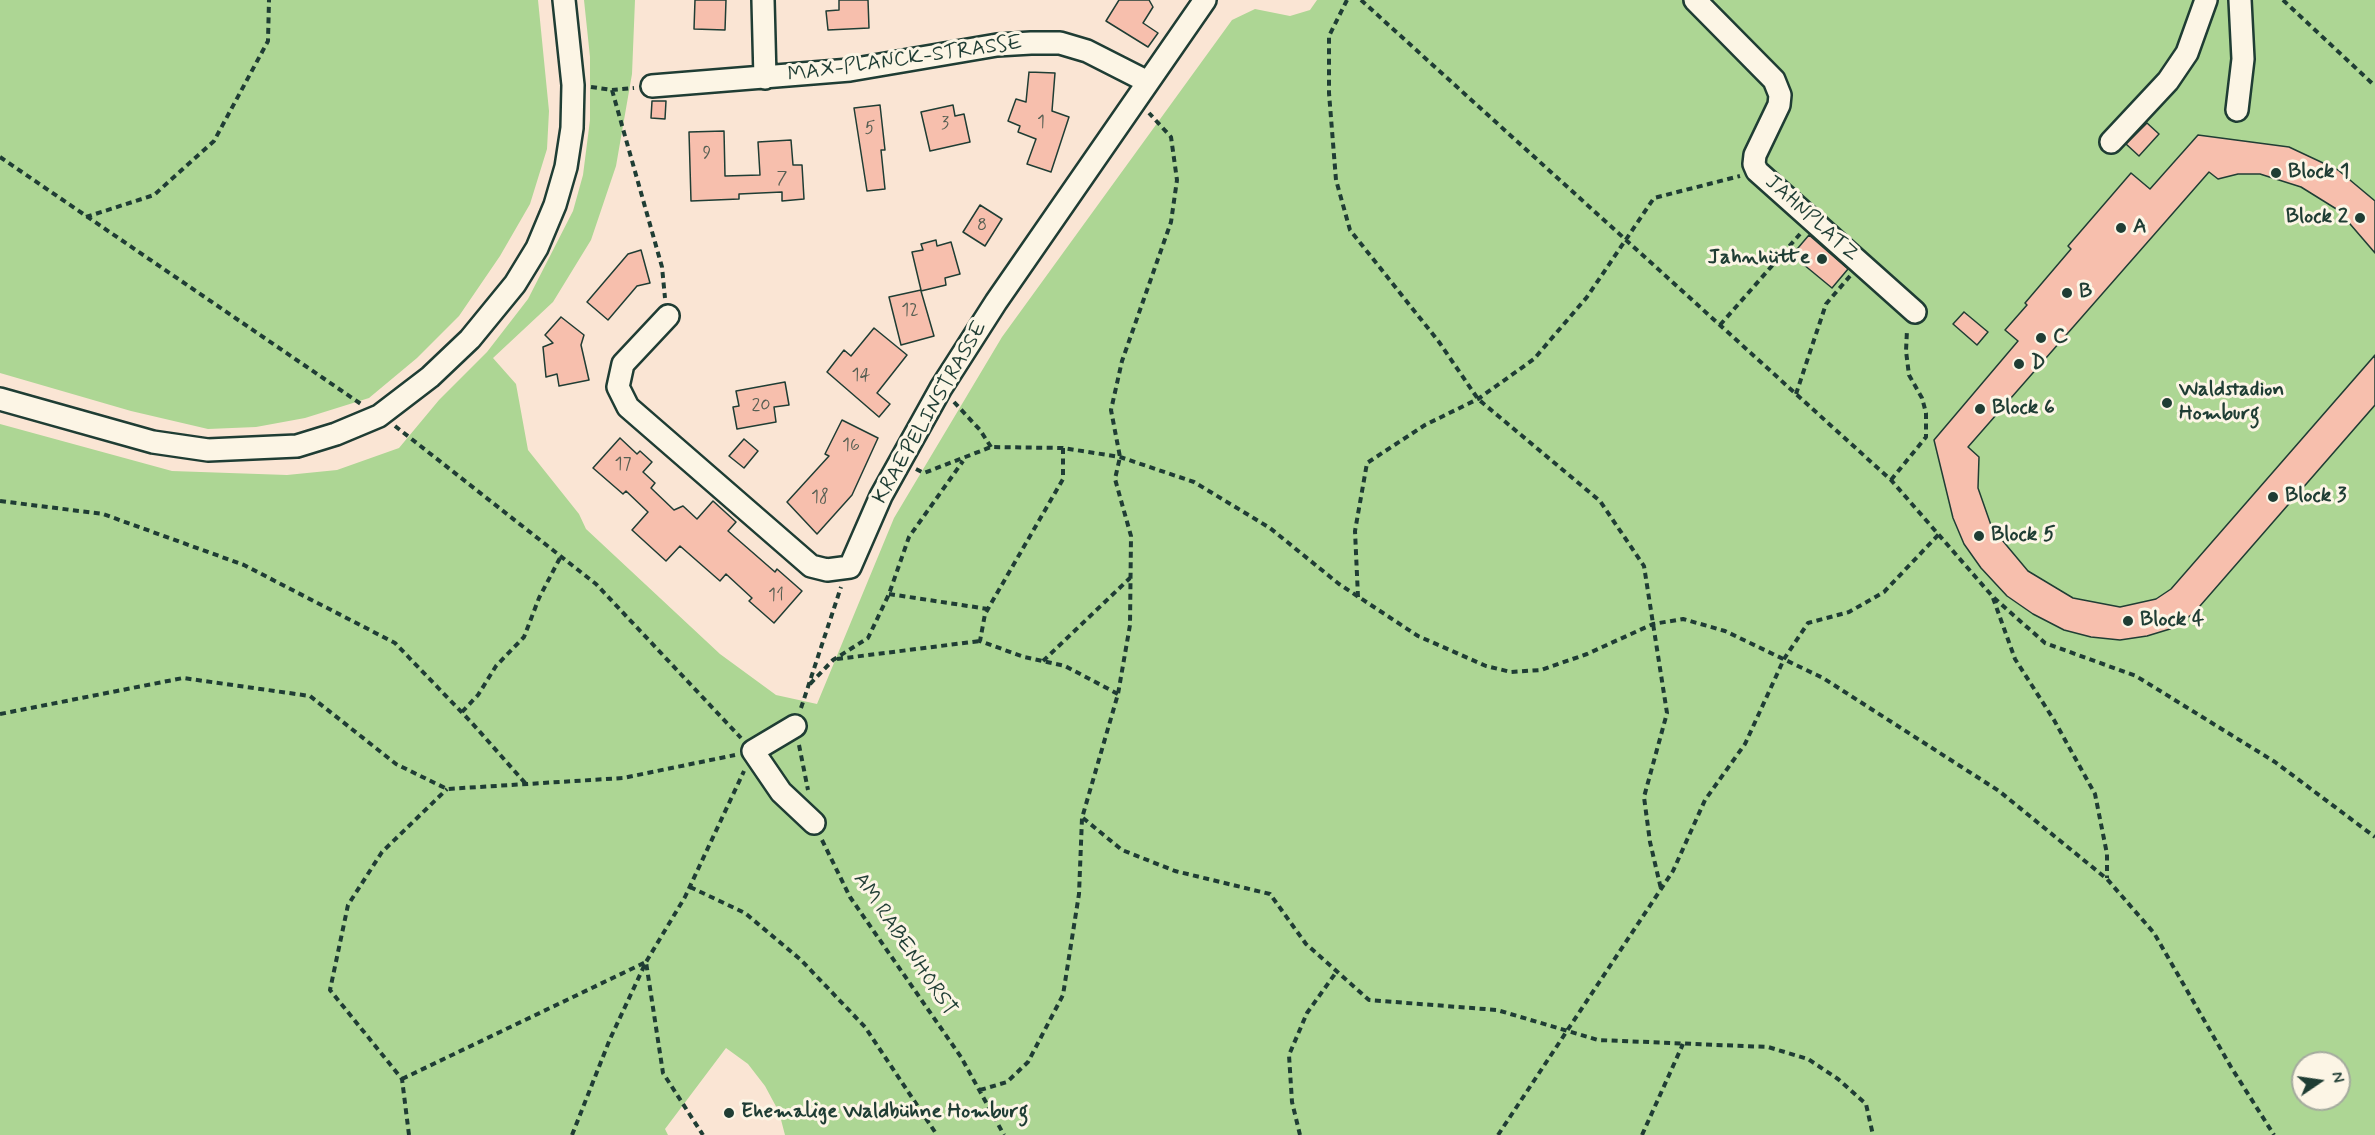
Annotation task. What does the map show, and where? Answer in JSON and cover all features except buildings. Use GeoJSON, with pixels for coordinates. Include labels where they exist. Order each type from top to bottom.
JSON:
{"type":"FeatureCollection","features":[{"type":"Feature","properties":{"kind":"street"},"geometry":{"type":"LineString","coordinates":[[0,399],[153,442],[208,450],[297,446],[336,434],[379,416],[430,377],[470,339],[515,284],[537,248],[555,205],[566,167],[572,128],[573,85],[564,0]]}},
{"type":"Feature","properties":{"kind":"street"},"geometry":{"type":"LineString","coordinates":[[763,0],[765,78]]}},
{"type":"Feature","properties":{"kind":"street","name":"KRAEPELINSTRASSE"},"geometry":{"type":"LineString","coordinates":[[850,567],[899,461],[941,388],[996,302],[1205,0]]}},
{"type":"Feature","properties":{"kind":"street","name":"JAHNPLATZ"},"geometry":{"type":"LineString","coordinates":[[1695,0],[1774,80],[1780,95],[1779,105],[1755,155],[1754,164],[1757,171],[1915,312]]}},
{"type":"Feature","properties":{"kind":"street"},"geometry":{"type":"LineString","coordinates":[[2111,142],[2168,81],[2187,53],[2206,0]]}},
{"type":"Feature","properties":{"kind":"street"},"geometry":{"type":"LineString","coordinates":[[2237,110],[2243,59],[2240,0]]}},
{"type":"Feature","properties":{"kind":"street","name":"MAX-PLANCK-STRASSE"},"geometry":{"type":"LineString","coordinates":[[652,86],[765,78],[889,65],[997,45],[1060,43],[1087,51],[1143,91]]}},
{"type":"Feature","properties":{"kind":"street"},"geometry":{"type":"LineString","coordinates":[[668,316],[623,364],[618,387],[628,407],[811,566],[827,570],[850,567]]}},
{"type":"Feature","properties":{"kind":"street"},"geometry":{"type":"LineString","coordinates":[[795,726],[753,751],[781,792],[814,823]]}},
{"type":"Feature","properties":{"kind":"path"},"geometry":{"type":"LineString","coordinates":[[86,217],[154,195],[214,141],[268,41],[269,0]]}},
{"type":"Feature","properties":{"kind":"path"},"geometry":{"type":"LineString","coordinates":[[1347,0],[1329,36],[1329,93],[1336,180],[1350,230],[1439,342],[1478,399],[1600,501],[1644,567],[1667,713],[1644,797],[1650,842],[1661,889]]}},
{"type":"Feature","properties":{"kind":"path"},"geometry":{"type":"LineString","coordinates":[[1361,0],[1891,480],[1993,597],[2045,643],[2136,676],[2275,762],[2375,837]]}},
{"type":"Feature","properties":{"kind":"path"},"geometry":{"type":"LineString","coordinates":[[2283,0],[2375,86]]}},
{"type":"Feature","properties":{"kind":"path"},"geometry":{"type":"LineString","coordinates":[[573,85],[612,90],[652,86]]}},
{"type":"Feature","properties":{"kind":"path"},"geometry":{"type":"LineString","coordinates":[[612,90],[662,267],[668,316]]}},
{"type":"Feature","properties":{"kind":"path"},"geometry":{"type":"LineString","coordinates":[[980,1090],[1006,1082],[1028,1062],[1063,995],[1079,894],[1082,818],[1118,694],[1130,625],[1131,536],[1115,479],[1120,457],[1111,410],[1122,361],[1171,222],[1177,180],[1171,137],[1143,91]]}},
{"type":"Feature","properties":{"kind":"path"},"geometry":{"type":"LineString","coordinates":[[0,157],[379,416],[561,556],[596,584],[753,751]]}},
{"type":"Feature","properties":{"kind":"path"},"geometry":{"type":"LineString","coordinates":[[1358,597],[1355,531],[1367,463],[1425,425],[1478,399],[1534,359],[1587,297],[1624,238],[1654,198],[1757,171]]}},
{"type":"Feature","properties":{"kind":"path"},"geometry":{"type":"LineString","coordinates":[[1720,325],[1811,220]]}},
{"type":"Feature","properties":{"kind":"path"},"geometry":{"type":"LineString","coordinates":[[1796,394],[1826,304],[1861,264]]}},
{"type":"Feature","properties":{"kind":"path"},"geometry":{"type":"LineString","coordinates":[[1891,480],[1926,437],[1926,413],[1923,398],[1909,375],[1905,351],[1906,333],[1915,312]]}},
{"type":"Feature","properties":{"kind":"path"},"geometry":{"type":"LineString","coordinates":[[941,388],[980,430],[991,447]]}},
{"type":"Feature","properties":{"kind":"path"},"geometry":{"type":"LineString","coordinates":[[899,461],[924,472],[963,460],[991,447],[1063,448],[1120,457],[1194,482],[1270,528],[1358,597],[1418,636],[1486,666],[1511,672],[1541,670],[1587,654],[1653,624],[1683,620],[1725,631],[1823,678],[1999,791],[2107,879],[2154,933],[2230,1067],[2274,1135]]}},
{"type":"Feature","properties":{"kind":"path"},"geometry":{"type":"LineString","coordinates":[[980,641],[988,609],[1063,479],[1063,448]]}},
{"type":"Feature","properties":{"kind":"path"},"geometry":{"type":"LineString","coordinates":[[850,567],[835,601],[808,687],[833,660],[868,638],[889,594],[909,537],[963,460]]}},
{"type":"Feature","properties":{"kind":"path"},"geometry":{"type":"LineString","coordinates":[[0,501],[103,514],[244,565],[394,643],[462,712],[526,784]]}},
{"type":"Feature","properties":{"kind":"path"},"geometry":{"type":"LineString","coordinates":[[1498,1135],[1673,871],[1705,800],[1745,744],[1784,659],[1808,623],[1849,612],[1884,592],[1939,534]]}},
{"type":"Feature","properties":{"kind":"path"},"geometry":{"type":"LineString","coordinates":[[462,712],[478,695],[496,666],[524,637],[539,598],[561,556]]}},
{"type":"Feature","properties":{"kind":"path"},"geometry":{"type":"LineString","coordinates":[[1043,661],[1130,577]]}},
{"type":"Feature","properties":{"kind":"path"},"geometry":{"type":"LineString","coordinates":[[889,594],[988,609]]}},
{"type":"Feature","properties":{"kind":"path"},"geometry":{"type":"LineString","coordinates":[[1993,597],[2015,659],[2095,794],[2107,854],[2107,879]]}},
{"type":"Feature","properties":{"kind":"path"},"geometry":{"type":"LineString","coordinates":[[833,660],[980,641],[1065,666],[1118,694]]}},
{"type":"Feature","properties":{"kind":"path"},"geometry":{"type":"LineString","coordinates":[[0,714],[183,678],[310,696],[396,764],[447,789],[623,778],[753,751]]}},
{"type":"Feature","properties":{"kind":"path","name":"AM RABENHORST"},"geometry":{"type":"LineString","coordinates":[[795,726],[814,823],[850,897],[961,1057],[1004,1135]]}},
{"type":"Feature","properties":{"kind":"path"},"geometry":{"type":"LineString","coordinates":[[572,1135],[610,1039],[646,962],[690,887],[753,751]]}},
{"type":"Feature","properties":{"kind":"path"},"geometry":{"type":"LineString","coordinates":[[409,1135],[402,1079],[330,990],[348,905],[382,852],[447,789]]}},
{"type":"Feature","properties":{"kind":"path"},"geometry":{"type":"LineString","coordinates":[[1082,818],[1122,850],[1175,871],[1270,894],[1306,944],[1370,1000],[1497,1010],[1598,1040],[1768,1047],[1809,1059],[1838,1079],[1866,1104],[1873,1135]]}},
{"type":"Feature","properties":{"kind":"path"},"geometry":{"type":"LineString","coordinates":[[690,887],[745,913],[801,960],[864,1027],[937,1135]]}},
{"type":"Feature","properties":{"kind":"path"},"geometry":{"type":"LineString","coordinates":[[402,1079],[646,962]]}},
{"type":"Feature","properties":{"kind":"path"},"geometry":{"type":"LineString","coordinates":[[646,962],[663,1073],[703,1135]]}},
{"type":"Feature","properties":{"kind":"path"},"geometry":{"type":"LineString","coordinates":[[1300,1135],[1292,1102],[1289,1055],[1307,1013],[1337,971]]}},
{"type":"Feature","properties":{"kind":"path"},"geometry":{"type":"LineString","coordinates":[[1642,1135],[1683,1044]]}},
{"type":"Feature","properties":{"kind":"green space"},"geometry":{"type":"Polygon","coordinates":[[[0,0],[538,0],[549,111],[547,149],[530,204],[500,256],[459,316],[417,358],[369,398],[305,418],[256,427],[208,429],[131,411],[0,373],[0,0]]]}},
{"type":"Feature","properties":{"kind":"green space"},"geometry":{"type":"Polygon","coordinates":[[[584,0],[635,0],[632,74],[616,166],[591,240],[553,302],[493,358],[516,384],[528,450],[579,514],[586,529],[720,654],[776,695],[817,704],[894,518],[1002,337],[1232,20],[1255,9],[1290,16],[1310,10],[1317,0],[2375,0],[2375,1135],[785,1135],[779,1112],[765,1086],[748,1064],[726,1048],[665,1129],[668,1135],[0,1135],[0,424],[172,471],[287,475],[337,470],[399,448],[439,400],[487,352],[528,299],[573,211],[583,175],[590,120],[590,57],[584,0]]]}},
{"type":"Feature","properties":{"kind":"place","name":"Block 1"},"geometry":{"type":"Point","coordinates":[2276,173]}},
{"type":"Feature","properties":{"kind":"place","name":"Block 2"},"geometry":{"type":"Point","coordinates":[2360,218]}},
{"type":"Feature","properties":{"kind":"place","name":"A"},"geometry":{"type":"Point","coordinates":[2121,228]}},
{"type":"Feature","properties":{"kind":"place","name":"Jahnhütte"},"geometry":{"type":"Point","coordinates":[1822,259]}},
{"type":"Feature","properties":{"kind":"place","name":"B"},"geometry":{"type":"Point","coordinates":[2067,293]}},
{"type":"Feature","properties":{"kind":"place","name":"C"},"geometry":{"type":"Point","coordinates":[2041,338]}},
{"type":"Feature","properties":{"kind":"place","name":"D"},"geometry":{"type":"Point","coordinates":[2019,364]}},
{"type":"Feature","properties":{"kind":"place","name":"Waldstadion Homburg"},"geometry":{"type":"Point","coordinates":[2167,403]}},
{"type":"Feature","properties":{"kind":"place","name":"Block 6"},"geometry":{"type":"Point","coordinates":[1980,409]}},
{"type":"Feature","properties":{"kind":"place","name":"Block 3"},"geometry":{"type":"Point","coordinates":[2273,497]}},
{"type":"Feature","properties":{"kind":"place","name":"Block 5"},"geometry":{"type":"Point","coordinates":[1979,536]}},
{"type":"Feature","properties":{"kind":"place","name":"Block 4"},"geometry":{"type":"Point","coordinates":[2128,621]}},
{"type":"Feature","properties":{"kind":"place","name":"Ehemalige Waldbühne Homburg"},"geometry":{"type":"Point","coordinates":[729,1113]}}]}
